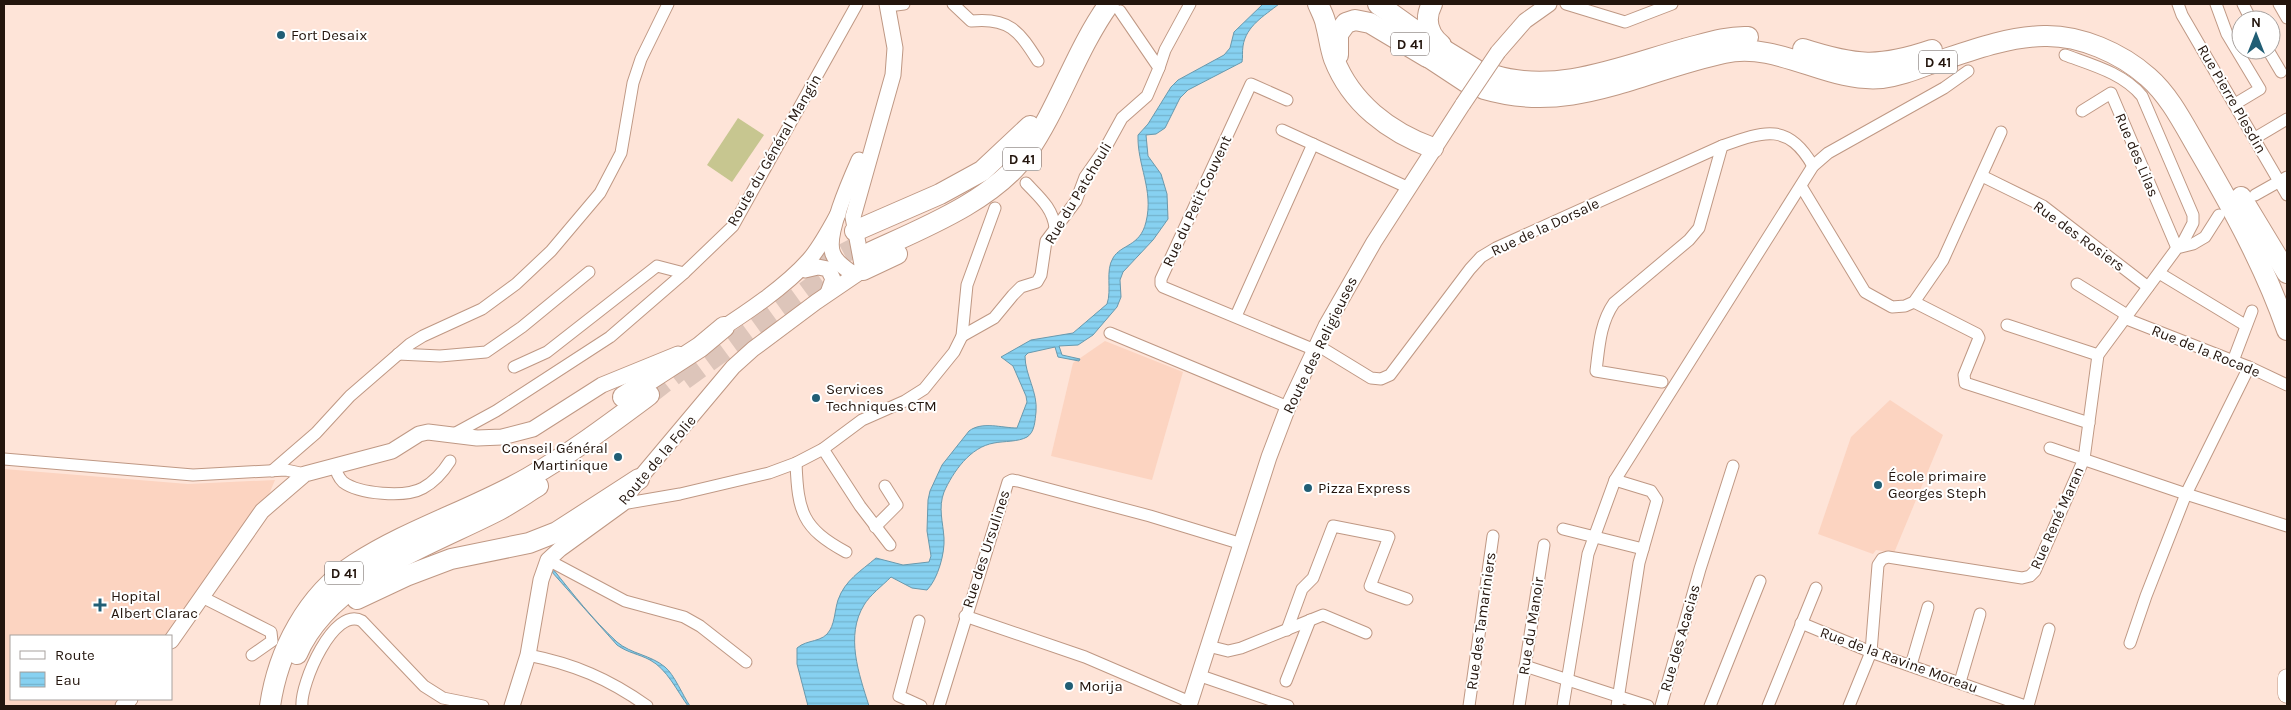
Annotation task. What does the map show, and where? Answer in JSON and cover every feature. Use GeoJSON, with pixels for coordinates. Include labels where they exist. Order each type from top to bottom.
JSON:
{"type":"FeatureCollection","features":[{"type":"Feature","properties":{"kind":"highway","name":"D 41"},"geometry":{"type":"LineString","coordinates":[[864,242],[940,194],[982,171],[1030,126],[1097,4]]}},
{"type":"Feature","properties":{"kind":"highway","name":"D 41"},"geometry":{"type":"LineString","coordinates":[[1357,4],[1427,57],[1531,98],[1561,97],[1604,88],[1726,52],[1750,50],[1770,52],[1840,75],[1882,78],[1903,74],[1981,47],[2023,38],[2047,36],[2081,41],[2133,65],[2150,78],[2169,102],[2279,286]]}},
{"type":"Feature","properties":{"kind":"highway","name":"D 41"},"geometry":{"type":"LineString","coordinates":[[1378,4],[1476,75],[1518,81],[1552,82],[1579,78],[1720,39],[1763,38],[1849,62],[1872,64],[1904,59],[1969,37],[2016,26],[2076,27],[2114,39],[2144,57],[2166,77],[2195,120],[2257,223]]}},
{"type":"Feature","properties":{"kind":"highway"},"geometry":{"type":"LineString","coordinates":[[1432,4],[1427,17],[1431,33],[1476,75]]}},
{"type":"Feature","properties":{"kind":"highway"},"geometry":{"type":"LineString","coordinates":[[1319,5],[1340,30]]}},
{"type":"Feature","properties":{"kind":"highway"},"geometry":{"type":"LineString","coordinates":[[1319,5],[1326,24],[1333,57],[1342,76],[1357,99],[1372,113],[1411,138],[1433,148]]}},
{"type":"Feature","properties":{"kind":"highway","name":"D 41"},"geometry":{"type":"LineString","coordinates":[[864,242],[915,232],[1020,176],[1067,79],[1115,7]]}},
{"type":"Feature","properties":{"kind":"highway"},"geometry":{"type":"LineString","coordinates":[[1342,76],[1336,40],[1340,30],[1346,23],[1355,20],[1362,20],[1427,57]]}},
{"type":"Feature","properties":{"kind":"highway"},"geometry":{"type":"LineString","coordinates":[[859,273],[951,226],[1020,176]]}},
{"type":"Feature","properties":{"kind":"highway"},"geometry":{"type":"LineString","coordinates":[[2257,223],[2287,272]]}},
{"type":"Feature","properties":{"kind":"highway"},"geometry":{"type":"LineString","coordinates":[[2257,223],[2279,286],[2287,317]]}},
{"type":"Feature","properties":{"kind":"highway"},"geometry":{"type":"LineString","coordinates":[[2279,286],[2287,330]]}},
{"type":"Feature","properties":{"kind":"highway"},"geometry":{"type":"LineString","coordinates":[[483,501],[558,449],[612,404],[700,347],[724,327]]}},
{"type":"Feature","properties":{"kind":"highway","name":"D 41"},"geometry":{"type":"LineString","coordinates":[[270,706],[276,679],[291,640],[303,617],[319,595],[354,565],[528,478],[653,397],[611,438],[501,509],[398,560],[360,582],[333,606],[302,645],[288,682],[283,706]]}},
{"type":"Feature","properties":{"kind":"highway"},"geometry":{"type":"LineString","coordinates":[[302,645],[331,616],[378,587],[450,559],[529,542],[557,532],[639,479]]}},
{"type":"Feature","properties":{"kind":"highway"},"geometry":{"type":"LineString","coordinates":[[601,504],[622,504]]}},
{"type":"Feature","properties":{"kind":"main road","name":"Route des Religieuses"},"geometry":{"type":"LineString","coordinates":[[1525,20],[1530,4]]}},
{"type":"Feature","properties":{"kind":"main road","name":"Route des Religieuses"},"geometry":{"type":"LineString","coordinates":[[1190,704],[1269,457],[1288,407],[1316,347],[1374,242],[1433,148],[1498,52],[1525,20],[1549,4]]}},
{"type":"Feature","properties":{"kind":"main road"},"geometry":{"type":"LineString","coordinates":[[838,214],[831,244],[832,251],[838,261],[859,273],[864,242],[853,221],[855,203],[895,60],[887,5]]}},
{"type":"Feature","properties":{"kind":"main road"},"geometry":{"type":"LineString","coordinates":[[172,640],[262,511],[300,472],[392,451],[419,434],[428,432],[502,437],[527,432],[602,385],[674,356],[724,327],[758,302],[780,285],[815,252],[838,214],[882,108]]}},
{"type":"Feature","properties":{"kind":"main road"},"geometry":{"type":"LineString","coordinates":[[780,285],[804,270],[831,244],[864,242]]}},
{"type":"Feature","properties":{"kind":"main road"},"geometry":{"type":"LineString","coordinates":[[804,270],[818,267],[828,269],[833,279],[828,294]]}},
{"type":"Feature","properties":{"kind":"main road","name":"Route de la Folie"},"geometry":{"type":"LineString","coordinates":[[512,706],[528,655],[540,580],[548,560],[560,549],[622,504],[639,479],[733,367],[753,349],[859,273]]}},
{"type":"Feature","properties":{"kind":"main road"},"geometry":{"type":"LineString","coordinates":[[2287,678],[2287,694]]}},
{"type":"Feature","properties":{"kind":"street"},"geometry":{"type":"LineString","coordinates":[[272,471],[294,454],[350,396],[398,354],[423,336],[482,309],[516,284],[551,251],[600,193],[621,153],[633,83],[641,60],[668,4]]}},
{"type":"Feature","properties":{"kind":"street","name":"Route du Général Mangin"},"geometry":{"type":"LineString","coordinates":[[452,435],[496,411],[610,337],[684,273],[733,226],[857,4]]}},
{"type":"Feature","properties":{"kind":"street"},"geometry":{"type":"LineString","coordinates":[[887,5],[904,4]]}},
{"type":"Feature","properties":{"kind":"street"},"geometry":{"type":"LineString","coordinates":[[953,4],[971,21],[998,21],[1008,24],[1025,41],[1038,62]]}},
{"type":"Feature","properties":{"kind":"street","name":"Rue du Patchouli"},"geometry":{"type":"LineString","coordinates":[[962,336],[994,318],[1022,287],[1038,282],[1041,276],[1046,241],[1076,201],[1085,177],[1106,147],[1122,118],[1147,96],[1165,50],[1190,4]]}},
{"type":"Feature","properties":{"kind":"street"},"geometry":{"type":"LineString","coordinates":[[1566,4],[1584,6],[1625,22],[1672,4]]}},
{"type":"Feature","properties":{"kind":"street","name":"Rue Pierre Plesdin"},"geometry":{"type":"LineString","coordinates":[[2178,4],[2182,15],[2255,138],[2283,179],[2287,195]]}},
{"type":"Feature","properties":{"kind":"street"},"geometry":{"type":"LineString","coordinates":[[2216,4],[2227,34],[2260,89],[2235,104]]}},
{"type":"Feature","properties":{"kind":"street"},"geometry":{"type":"LineString","coordinates":[[2279,4],[2287,18]]}},
{"type":"Feature","properties":{"kind":"street"},"geometry":{"type":"LineString","coordinates":[[1115,7],[1159,68]]}},
{"type":"Feature","properties":{"kind":"street"},"geometry":{"type":"LineString","coordinates":[[2050,448],[2084,459],[2098,355],[2179,247],[2193,223],[2193,215],[2142,96],[2127,82],[2113,74],[2065,55]]}},
{"type":"Feature","properties":{"kind":"street"},"geometry":{"type":"LineString","coordinates":[[2274,60],[2281,72]]}},
{"type":"Feature","properties":{"kind":"street"},"geometry":{"type":"LineString","coordinates":[[1563,706],[1588,554],[1615,480],[1813,166],[1828,153],[1944,88],[1968,71]]}},
{"type":"Feature","properties":{"kind":"street","name":"Rue du Petit Couvent"},"geometry":{"type":"LineString","coordinates":[[1287,100],[1252,84],[1161,279],[1163,287],[1316,347]]}},
{"type":"Feature","properties":{"kind":"street","name":"Rue des Lilas"},"geometry":{"type":"LineString","coordinates":[[2082,111],[2111,93],[2179,247]]}},
{"type":"Feature","properties":{"kind":"street"},"geometry":{"type":"LineString","coordinates":[[2255,138],[2287,118]]}},
{"type":"Feature","properties":{"kind":"street"},"geometry":{"type":"LineString","coordinates":[[1282,130],[1409,188]]}},
{"type":"Feature","properties":{"kind":"street"},"geometry":{"type":"LineString","coordinates":[[1802,186],[1865,292],[1897,308],[1914,302],[1943,260],[2001,132]]}},
{"type":"Feature","properties":{"kind":"street","name":"Rue de la Dorsale"},"geometry":{"type":"LineString","coordinates":[[1316,347],[1372,378],[1380,379],[1390,375],[1449,294],[1481,257],[1496,248],[1722,146],[1758,133],[1787,138],[1802,147],[1813,166]]}},
{"type":"Feature","properties":{"kind":"street"},"geometry":{"type":"LineString","coordinates":[[1236,316],[1313,144]]}},
{"type":"Feature","properties":{"kind":"street"},"geometry":{"type":"LineString","coordinates":[[1662,382],[1596,371],[1601,332],[1606,314],[1614,303],[1689,240],[1699,228],[1722,146]]}},
{"type":"Feature","properties":{"kind":"street"},"geometry":{"type":"LineString","coordinates":[[1020,176],[1050,209],[1054,218],[1055,228]]}},
{"type":"Feature","properties":{"kind":"street","name":"Rue des Rosiers"},"geometry":{"type":"LineString","coordinates":[[1982,176],[2044,206],[2148,287]]}},
{"type":"Feature","properties":{"kind":"street"},"geometry":{"type":"LineString","coordinates":[[2255,195],[2283,179]]}},
{"type":"Feature","properties":{"kind":"street"},"geometry":{"type":"LineString","coordinates":[[622,504],[680,494],[769,473],[796,463],[823,449],[862,420],[910,399],[924,389],[954,352],[962,336],[967,286],[995,208]]}},
{"type":"Feature","properties":{"kind":"street"},"geometry":{"type":"LineString","coordinates":[[2179,247],[2193,244],[2205,236],[2219,215]]}},
{"type":"Feature","properties":{"kind":"street"},"geometry":{"type":"LineString","coordinates":[[514,367],[547,352],[657,266],[684,273]]}},
{"type":"Feature","properties":{"kind":"street"},"geometry":{"type":"LineString","coordinates":[[398,354],[440,356],[486,352],[522,328],[589,272]]}},
{"type":"Feature","properties":{"kind":"street"},"geometry":{"type":"LineString","coordinates":[[2159,273],[2245,325]]}},
{"type":"Feature","properties":{"kind":"street","name":"Rue de la Rocade"},"geometry":{"type":"LineString","coordinates":[[2078,284],[2125,317],[2249,367],[2287,385]]}},
{"type":"Feature","properties":{"kind":"street"},"geometry":{"type":"LineString","coordinates":[[1914,302],[1977,334],[1979,338],[1964,375],[1965,383],[2089,423]]}},
{"type":"Feature","properties":{"kind":"street"},"geometry":{"type":"LineString","coordinates":[[2233,361],[2245,325],[2252,311]]}},
{"type":"Feature","properties":{"kind":"street"},"geometry":{"type":"LineString","coordinates":[[2007,325],[2098,355]]}},
{"type":"Feature","properties":{"kind":"street"},"geometry":{"type":"LineString","coordinates":[[1110,333],[1288,407]]}},
{"type":"Feature","properties":{"kind":"street"},"geometry":{"type":"LineString","coordinates":[[2130,643],[2146,596],[2186,494],[2249,367]]}},
{"type":"Feature","properties":{"kind":"street"},"geometry":{"type":"LineString","coordinates":[[823,449],[875,527],[890,545]]}},
{"type":"Feature","properties":{"kind":"street"},"geometry":{"type":"LineString","coordinates":[[4,459],[193,476],[272,471],[300,472],[294,454]]}},
{"type":"Feature","properties":{"kind":"street","name":"Rue René Maran"},"geometry":{"type":"LineString","coordinates":[[1871,652],[1878,565],[1882,559],[1888,557],[2022,578],[2030,576],[2035,571],[2084,459],[2287,526]]}},
{"type":"Feature","properties":{"kind":"street"},"geometry":{"type":"LineString","coordinates":[[335,465],[342,480],[351,487],[376,492],[408,492],[421,489],[432,482],[444,471],[450,461]]}},
{"type":"Feature","properties":{"kind":"street"},"geometry":{"type":"LineString","coordinates":[[796,463],[797,498],[806,520],[824,540],[846,552]]}},
{"type":"Feature","properties":{"kind":"street","name":"Rue des Acacias"},"geometry":{"type":"LineString","coordinates":[[1661,706],[1700,569],[1733,466]]}},
{"type":"Feature","properties":{"kind":"street","name":"Rue des Ursulines"},"geometry":{"type":"LineString","coordinates":[[939,706],[965,616],[1008,482],[1012,480],[1150,516],[1242,544]]}},
{"type":"Feature","properties":{"kind":"street"},"geometry":{"type":"LineString","coordinates":[[1615,480],[1651,491],[1656,500],[1639,563],[1618,701]]}},
{"type":"Feature","properties":{"kind":"street"},"geometry":{"type":"LineString","coordinates":[[875,527],[897,505],[885,486]]}},
{"type":"Feature","properties":{"kind":"street"},"geometry":{"type":"LineString","coordinates":[[1287,630],[1302,589],[1313,578],[1333,526],[1389,537],[1370,586],[1407,599]]}},
{"type":"Feature","properties":{"kind":"street"},"geometry":{"type":"LineString","coordinates":[[1563,529],[1643,549]]}},
{"type":"Feature","properties":{"kind":"street","name":"Rue des Tamariniers"},"geometry":{"type":"LineString","coordinates":[[1469,706],[1493,536]]}},
{"type":"Feature","properties":{"kind":"street","name":"Rue du Manoir"},"geometry":{"type":"LineString","coordinates":[[1519,706],[1544,545]]}},
{"type":"Feature","properties":{"kind":"street"},"geometry":{"type":"LineString","coordinates":[[548,560],[625,601],[684,617],[700,626],[746,662]]}},
{"type":"Feature","properties":{"kind":"street"},"geometry":{"type":"LineString","coordinates":[[1710,706],[1760,581]]}},
{"type":"Feature","properties":{"kind":"street"},"geometry":{"type":"LineString","coordinates":[[1768,706],[1816,588]]}},
{"type":"Feature","properties":{"kind":"street"},"geometry":{"type":"LineString","coordinates":[[202,597],[272,632],[272,641],[252,655]]}},
{"type":"Feature","properties":{"kind":"street"},"geometry":{"type":"LineString","coordinates":[[1911,665],[1928,607]]}},
{"type":"Feature","properties":{"kind":"street"},"geometry":{"type":"LineString","coordinates":[[1960,682],[1980,614]]}},
{"type":"Feature","properties":{"kind":"street"},"geometry":{"type":"LineString","coordinates":[[1208,646],[1228,651],[1241,648],[1323,615],[1366,633]]}},
{"type":"Feature","properties":{"kind":"street"},"geometry":{"type":"LineString","coordinates":[[965,616],[1085,657],[1190,704]]}},
{"type":"Feature","properties":{"kind":"street"},"geometry":{"type":"LineString","coordinates":[[302,706],[303,692],[309,670],[325,642],[345,621],[358,619],[424,686],[443,698],[483,706]]}},
{"type":"Feature","properties":{"kind":"street"},"geometry":{"type":"LineString","coordinates":[[1286,681],[1310,620]]}},
{"type":"Feature","properties":{"kind":"street"},"geometry":{"type":"LineString","coordinates":[[917,705],[899,696],[919,621]]}},
{"type":"Feature","properties":{"kind":"street","name":"Rue de la Ravine Moreau"},"geometry":{"type":"LineString","coordinates":[[1801,623],[1871,652],[2026,706]]}},
{"type":"Feature","properties":{"kind":"street"},"geometry":{"type":"LineString","coordinates":[[2026,706],[2049,629]]}},
{"type":"Feature","properties":{"kind":"street"},"geometry":{"type":"LineString","coordinates":[[1849,706],[1871,652]]}},
{"type":"Feature","properties":{"kind":"street"},"geometry":{"type":"LineString","coordinates":[[528,655],[553,660],[589,672],[620,687],[647,706]]}},
{"type":"Feature","properties":{"kind":"street"},"geometry":{"type":"LineString","coordinates":[[1526,666],[1568,680],[1618,701],[1648,706]]}},
{"type":"Feature","properties":{"kind":"street"},"geometry":{"type":"LineString","coordinates":[[1198,675],[1288,706]]}},
{"type":"Feature","properties":{"kind":"shaded area"},"geometry":{"type":"Polygon","coordinates":[[[738,118],[764,135],[732,182],[707,165],[738,118]]]}},
{"type":"Feature","properties":{"kind":"shaded area"},"geometry":{"type":"Polygon","coordinates":[[[1105,341],[1183,372],[1152,480],[1051,456],[1073,363],[1105,341]]]}},
{"type":"Feature","properties":{"kind":"shaded area","name":"École primaire Georges Steph"},"geometry":{"type":"Polygon","coordinates":[[[1890,400],[1943,435],[1894,553],[1876,550],[1873,554],[1818,534],[1851,437],[1890,400]]]}},
{"type":"Feature","properties":{"kind":"shaded area","name":"Hopital Albert Clarac"},"geometry":{"type":"Polygon","coordinates":[[[4,469],[188,484],[275,480],[262,511],[172,635],[10,635],[10,700],[125,700],[118,706],[4,706],[4,469]]]}},
{"type":"Feature","properties":{"kind":"water"},"geometry":{"type":"Polygon","coordinates":[[[1263,4],[1279,4],[1256,22],[1248,33],[1243,46],[1242,62],[1188,90],[1180,98],[1165,128],[1156,134],[1146,135],[1148,156],[1161,174],[1167,194],[1168,219],[1153,240],[1123,272],[1120,280],[1121,297],[1117,307],[1093,335],[1078,345],[1059,346],[1062,355],[1080,359],[1079,361],[1058,357],[1055,347],[1028,353],[1025,356],[1036,405],[1035,422],[1032,432],[1023,439],[985,445],[970,455],[952,476],[944,492],[941,504],[944,538],[942,558],[937,573],[927,590],[912,588],[891,577],[864,605],[855,629],[855,642],[858,668],[869,706],[808,706],[797,664],[797,648],[827,634],[833,623],[841,593],[854,576],[876,558],[903,565],[929,562],[931,556],[927,531],[928,500],[942,465],[969,431],[974,428],[992,426],[1017,428],[1027,402],[1013,366],[1001,357],[1031,340],[1073,333],[1107,304],[1109,269],[1113,258],[1116,253],[1135,241],[1146,222],[1148,210],[1147,188],[1138,146],[1138,135],[1148,124],[1171,87],[1178,80],[1224,55],[1230,48],[1234,32],[1263,4]]]}},
{"type":"Feature","properties":{"kind":"water"},"geometry":{"type":"Polygon","coordinates":[[[553,569],[576,597],[590,615],[551,571],[553,569]]]}},
{"type":"Feature","properties":{"kind":"water"},"geometry":{"type":"Polygon","coordinates":[[[593,619],[617,642],[665,667],[690,706],[688,706],[662,669],[646,658],[617,645],[593,619]]]}},
{"type":"Feature","properties":{"kind":"tunnel"},"geometry":{"type":"LineString","coordinates":[[817,267],[866,242]]}},
{"type":"Feature","properties":{"kind":"tunnel"},"geometry":{"type":"LineString","coordinates":[[684,380],[840,266]]}},
{"type":"Feature","properties":{"kind":"tunnel"},"geometry":{"type":"LineString","coordinates":[[649,395],[692,361]]}},
{"type":"Feature","properties":{"kind":"place","name":"Fort Desaix"},"geometry":{"type":"Point","coordinates":[281,35]}},
{"type":"Feature","properties":{"kind":"place","name":"Services Techniques CTM"},"geometry":{"type":"Point","coordinates":[816,398]}},
{"type":"Feature","properties":{"kind":"place","name":"Conseil Général Martinique"},"geometry":{"type":"Point","coordinates":[618,457]}},
{"type":"Feature","properties":{"kind":"place","name":"École primaire Georges Steph"},"geometry":{"type":"Point","coordinates":[1878,485]}},
{"type":"Feature","properties":{"kind":"place","name":"Pizza Express"},"geometry":{"type":"Point","coordinates":[1308,488]}},
{"type":"Feature","properties":{"kind":"place","name":"Hopital Albert Clarac"},"geometry":{"type":"Point","coordinates":[100,605]}},
{"type":"Feature","properties":{"kind":"place","name":"Morija"},"geometry":{"type":"Point","coordinates":[1069,686]}}]}
